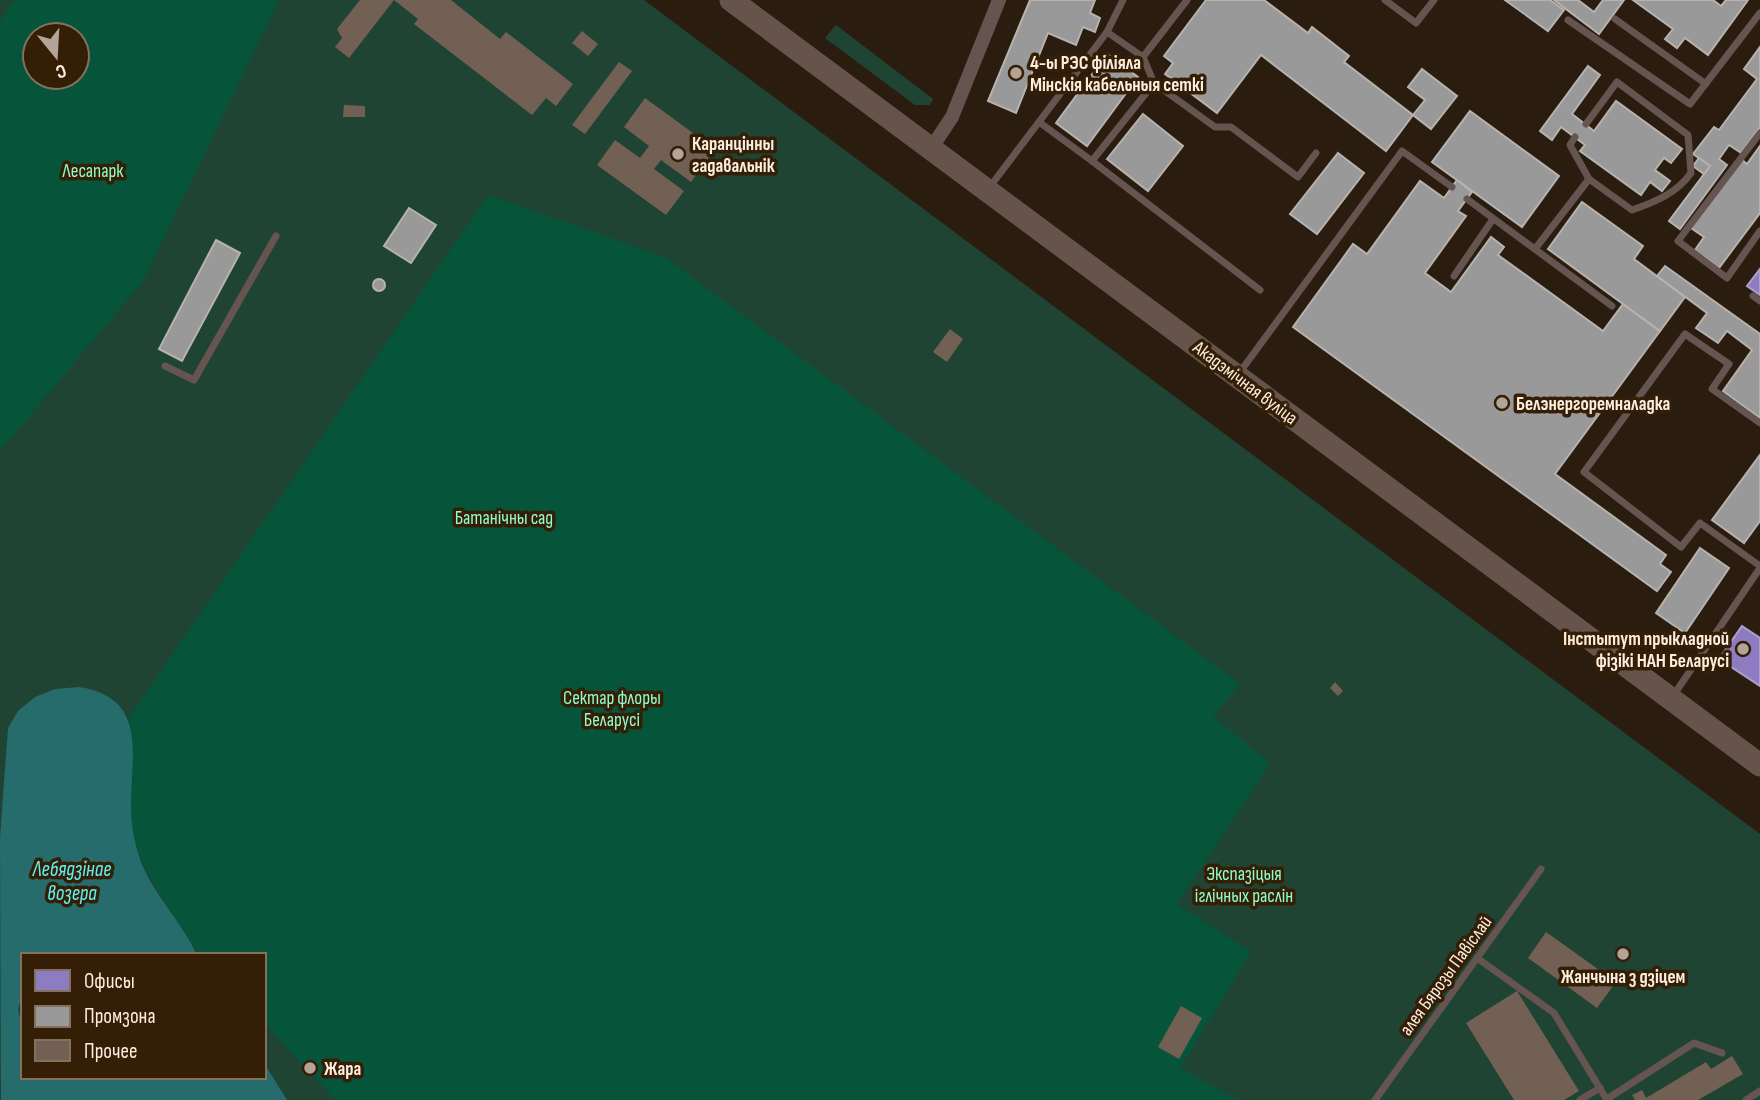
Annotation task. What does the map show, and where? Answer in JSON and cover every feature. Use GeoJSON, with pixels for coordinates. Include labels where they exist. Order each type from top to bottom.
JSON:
{"type":"FeatureCollection","features":[{"type":"Feature","properties":{"kind":"main road","name":"Акадэмічная вуліца"},"geometry":{"type":"LineString","coordinates":[[731,0],[1760,765]]}},
{"type":"Feature","properties":{"kind":"street"},"geometry":{"type":"LineString","coordinates":[[932,147],[952,117],[999,0]]}},
{"type":"Feature","properties":{"kind":"lane"},"geometry":{"type":"LineString","coordinates":[[988,189],[1107,32],[1123,0]]}},
{"type":"Feature","properties":{"kind":"lane"},"geometry":{"type":"LineString","coordinates":[[1143,57],[1186,0]]}},
{"type":"Feature","properties":{"kind":"lane"},"geometry":{"type":"LineString","coordinates":[[1385,0],[1416,23],[1434,0]]}},
{"type":"Feature","properties":{"kind":"lane"},"geometry":{"type":"LineString","coordinates":[[1567,19],[1690,104],[1760,13]]}},
{"type":"Feature","properties":{"kind":"lane"},"geometry":{"type":"LineString","coordinates":[[1615,19],[1706,84]]}},
{"type":"Feature","properties":{"kind":"lane"},"geometry":{"type":"LineString","coordinates":[[1107,32],[1143,57],[1154,83],[1215,127],[1231,127],[1298,177],[1316,153]]}},
{"type":"Feature","properties":{"kind":"lane"},"geometry":{"type":"LineString","coordinates":[[1575,137],[1570,145],[1588,179],[1632,210],[1656,202],[1684,183],[1691,173],[1688,135],[1617,82],[1586,124]]}},
{"type":"Feature","properties":{"kind":"lane"},"geometry":{"type":"LineString","coordinates":[[1092,161],[1154,83]]}},
{"type":"Feature","properties":{"kind":"lane"},"geometry":{"type":"LineString","coordinates":[[1039,122],[1260,290]]}},
{"type":"Feature","properties":{"kind":"lane"},"geometry":{"type":"LineString","coordinates":[[1760,133],[1678,241],[1727,278],[1760,231]]}},
{"type":"Feature","properties":{"kind":"lane"},"geometry":{"type":"LineString","coordinates":[[1237,376],[1402,151],[1451,187]]}},
{"type":"Feature","properties":{"kind":"lane"},"geometry":{"type":"LineString","coordinates":[[1535,249],[1588,179]]}},
{"type":"Feature","properties":{"kind":"lane"},"geometry":{"type":"LineString","coordinates":[[1467,199],[1612,306]]}},
{"type":"Feature","properties":{"kind":"lane"},"geometry":{"type":"LineString","coordinates":[[1454,275],[1493,219]]}},
{"type":"Feature","properties":{"kind":"lane"},"geometry":{"type":"LineString","coordinates":[[165,366],[194,380],[276,236]]}},
{"type":"Feature","properties":{"kind":"lane"},"geometry":{"type":"LineString","coordinates":[[1671,699],[1760,567],[1700,523],[1681,547],[1584,472],[1685,334],[1729,365],[1712,389],[1760,423]]}},
{"type":"Feature","properties":{"kind":"lane","name":"алея Бярозы Павіслай"},"geometry":{"type":"LineString","coordinates":[[1375,1100],[1541,869]]}},
{"type":"Feature","properties":{"kind":"lane"},"geometry":{"type":"LineString","coordinates":[[1477,958],[1554,1013],[1607,1100],[1694,1043],[1722,1053]]}},
{"type":"Feature","properties":{"kind":"lane"},"geometry":{"type":"LineString","coordinates":[[1580,1100],[1600,1088]]}},
{"type":"Feature","properties":{"kind":"lane"},"geometry":{"type":"LineString","coordinates":[[1746,1100],[1760,1091]]}},
{"type":"Feature","properties":{"kind":"green space","name":"Батанічны сад"},"geometry":{"type":"Polygon","coordinates":[[[0,0],[644,0],[1760,834],[1760,1100],[0,1100],[0,0]]]}},
{"type":"Feature","properties":{"kind":"green space","name":"Лесапарк"},"geometry":{"type":"Polygon","coordinates":[[[15,0],[279,0],[143,281],[0,451],[0,21],[15,0]]]}},
{"type":"Feature","properties":{"kind":"green space"},"geometry":{"type":"Polygon","coordinates":[[[836,25],[933,99],[930,105],[915,105],[825,38],[836,25]]]}},
{"type":"Feature","properties":{"kind":"green space","name":"Сектар флоры Беларусі"},"geometry":{"type":"Polygon","coordinates":[[[488,195],[665,257],[1240,684],[1213,716],[1270,764],[1177,904],[1251,952],[1180,1068],[1238,1100],[336,1100],[266,1025],[266,953],[199,953],[156,889],[141,859],[132,827],[132,746],[128,719],[488,195]]]}},
{"type":"Feature","properties":{"kind":"water","name":"Лебядзінае возера"},"geometry":{"type":"Polygon","coordinates":[[[79,687],[102,693],[117,703],[126,717],[133,750],[131,816],[137,849],[153,886],[196,953],[21,953],[21,999],[18,1010],[21,1022],[21,1079],[266,1079],[266,1066],[287,1100],[1,1100],[0,838],[8,728],[18,711],[35,697],[55,689],[79,687]]]}},
{"type":"Feature","properties":{"kind":"building: Офисы"},"geometry":{"type":"Polygon","coordinates":[[[1760,269],[1760,295],[1747,286],[1760,269]]]}},
{"type":"Feature","properties":{"kind":"building: Офисы","name":"Інстытут прыкладной фізікі НАН Беларусі"},"geometry":{"type":"Polygon","coordinates":[[[1742,626],[1760,638],[1760,686],[1719,659],[1742,626]]]}},
{"type":"Feature","properties":{"kind":"building: Промзона","name":"4-ы РЭС філіяла Мінскія кабельныя сеткі"},"geometry":{"type":"Polygon","coordinates":[[[1030,0],[1095,0],[1090,13],[1100,18],[1095,32],[1083,27],[1076,45],[1048,33],[1016,113],[988,101],[1030,0]]]}},
{"type":"Feature","properties":{"kind":"building: Промзона"},"geometry":{"type":"Polygon","coordinates":[[[1206,0],[1264,0],[1308,33],[1312,27],[1349,56],[1344,62],[1413,115],[1386,151],[1261,55],[1217,113],[1165,74],[1173,63],[1164,56],[1206,0]]]}},
{"type":"Feature","properties":{"kind":"building: Промзона"},"geometry":{"type":"Polygon","coordinates":[[[1505,0],[1550,0],[1564,10],[1548,31],[1505,0]]]}},
{"type":"Feature","properties":{"kind":"building: Промзона"},"geometry":{"type":"Polygon","coordinates":[[[1554,0],[1578,0],[1594,12],[1603,0],[1624,0],[1599,34],[1554,0]]]}},
{"type":"Feature","properties":{"kind":"building: Промзона"},"geometry":{"type":"Polygon","coordinates":[[[1633,0],[1713,0],[1721,6],[1726,0],[1748,0],[1708,55],[1685,38],[1677,48],[1665,39],[1673,29],[1633,0]]]}},
{"type":"Feature","properties":{"kind":"building: Промзона"},"geometry":{"type":"Polygon","coordinates":[[[1760,47],[1760,127],[1741,153],[1729,145],[1719,159],[1727,165],[1680,229],[1669,221],[1710,166],[1693,154],[1714,127],[1719,130],[1757,79],[1744,69],[1760,47]]]}},
{"type":"Feature","properties":{"kind":"building: Промзона"},"geometry":{"type":"Polygon","coordinates":[[[1107,54],[1138,77],[1087,146],[1056,123],[1107,54]]]}},
{"type":"Feature","properties":{"kind":"building: Промзона"},"geometry":{"type":"Polygon","coordinates":[[[1588,66],[1600,75],[1572,114],[1594,131],[1616,101],[1682,149],[1671,163],[1664,158],[1655,170],[1670,181],[1662,191],[1650,182],[1641,195],[1580,151],[1585,145],[1561,127],[1552,140],[1540,131],[1588,66]]]}},
{"type":"Feature","properties":{"kind":"building: Промзона"},"geometry":{"type":"Polygon","coordinates":[[[1422,69],[1457,96],[1431,129],[1413,115],[1425,100],[1408,87],[1422,69]]]}},
{"type":"Feature","properties":{"kind":"building: Промзона"},"geometry":{"type":"Polygon","coordinates":[[[1470,111],[1559,176],[1522,227],[1432,162],[1470,111]]]}},
{"type":"Feature","properties":{"kind":"building: Промзона"},"geometry":{"type":"Polygon","coordinates":[[[1143,114],[1183,146],[1148,191],[1107,159],[1143,114]]]}},
{"type":"Feature","properties":{"kind":"building: Промзона"},"geometry":{"type":"Polygon","coordinates":[[[1760,146],[1760,213],[1719,268],[1695,250],[1704,237],[1691,228],[1742,160],[1747,164],[1760,146]]]}},
{"type":"Feature","properties":{"kind":"building: Промзона"},"geometry":{"type":"Polygon","coordinates":[[[1338,153],[1364,173],[1317,234],[1290,214],[1338,153]]]}},
{"type":"Feature","properties":{"kind":"building: Промзона"},"geometry":{"type":"Polygon","coordinates":[[[1699,158],[1710,166],[1704,174],[1693,166],[1699,158]]]}},
{"type":"Feature","properties":{"kind":"building: Промзона","name":"Белэнергоремналадка"},"geometry":{"type":"Polygon","coordinates":[[[1457,180],[1472,192],[1458,211],[1466,216],[1425,273],[1451,292],[1491,237],[1504,247],[1498,255],[1603,331],[1623,304],[1660,331],[1555,474],[1666,555],[1660,564],[1671,572],[1657,591],[1293,327],[1353,244],[1367,254],[1420,181],[1444,198],[1457,180]]]}},
{"type":"Feature","properties":{"kind":"building: Промзона"},"geometry":{"type":"Polygon","coordinates":[[[1582,202],[1643,246],[1634,259],[1685,297],[1660,331],[1548,249],[1582,202]]]}},
{"type":"Feature","properties":{"kind":"building: Промзона"},"geometry":{"type":"Polygon","coordinates":[[[409,208],[436,225],[411,263],[384,246],[409,208]]]}},
{"type":"Feature","properties":{"kind":"building: Промзона"},"geometry":{"type":"Polygon","coordinates":[[[216,240],[240,253],[182,361],[159,349],[216,240]]]}},
{"type":"Feature","properties":{"kind":"building: Промзона"},"geometry":{"type":"Polygon","coordinates":[[[1665,266],[1760,334],[1760,418],[1723,391],[1752,350],[1727,331],[1718,343],[1696,328],[1707,313],[1657,276],[1665,266]]]}},
{"type":"Feature","properties":{"kind":"building: Промзона"},"geometry":{"type":"Polygon","coordinates":[[[379,279],[385,285],[379,291],[373,285],[379,279]]]}},
{"type":"Feature","properties":{"kind":"building: Промзона"},"geometry":{"type":"Polygon","coordinates":[[[1760,455],[1760,521],[1744,543],[1712,520],[1760,455]]]}},
{"type":"Feature","properties":{"kind":"building: Промзона"},"geometry":{"type":"Polygon","coordinates":[[[1700,548],[1729,568],[1685,633],[1656,613],[1700,548]]]}},
{"type":"Feature","properties":{"kind":"building: Прочее"},"geometry":{"type":"Polygon","coordinates":[[[360,0],[394,0],[349,58],[335,47],[342,38],[337,29],[360,0]]]}},
{"type":"Feature","properties":{"kind":"building: Прочее"},"geometry":{"type":"Polygon","coordinates":[[[394,0],[451,0],[500,39],[506,32],[573,84],[556,106],[546,98],[532,115],[414,24],[418,19],[394,0]]]}},
{"type":"Feature","properties":{"kind":"building: Прочее"},"geometry":{"type":"Polygon","coordinates":[[[582,31],[598,44],[588,56],[572,43],[582,31]]]}},
{"type":"Feature","properties":{"kind":"building: Прочее"},"geometry":{"type":"Polygon","coordinates":[[[619,62],[632,71],[585,134],[572,125],[619,62]]]}},
{"type":"Feature","properties":{"kind":"building: Прочее","name":"Каранцінны гадавальнік"},"geometry":{"type":"Polygon","coordinates":[[[645,98],[715,149],[691,182],[661,160],[654,169],[684,191],[666,215],[597,165],[615,140],[640,158],[649,146],[624,127],[645,98]]]}},
{"type":"Feature","properties":{"kind":"building: Прочее"},"geometry":{"type":"Polygon","coordinates":[[[344,105],[365,106],[365,117],[343,117],[344,105]]]}},
{"type":"Feature","properties":{"kind":"building: Прочее"},"geometry":{"type":"Polygon","coordinates":[[[950,329],[963,339],[947,362],[933,352],[950,329]]]}},
{"type":"Feature","properties":{"kind":"building: Прочее"},"geometry":{"type":"Polygon","coordinates":[[[1335,682],[1343,691],[1338,696],[1330,688],[1335,682]]]}},
{"type":"Feature","properties":{"kind":"building: Прочее"},"geometry":{"type":"Polygon","coordinates":[[[1546,932],[1616,982],[1597,1008],[1528,958],[1546,932]]]}},
{"type":"Feature","properties":{"kind":"building: Прочее"},"geometry":{"type":"Polygon","coordinates":[[[1517,991],[1579,1091],[1564,1100],[1514,1100],[1466,1023],[1517,991]]]}},
{"type":"Feature","properties":{"kind":"building: Прочее"},"geometry":{"type":"Polygon","coordinates":[[[1181,1006],[1202,1018],[1179,1059],[1158,1047],[1181,1006]]]}},
{"type":"Feature","properties":{"kind":"building: Прочее"},"geometry":{"type":"Polygon","coordinates":[[[1732,1056],[1743,1074],[1698,1100],[1635,1100],[1632,1095],[1642,1090],[1646,1098],[1706,1062],[1711,1069],[1732,1056]]]}},
{"type":"Feature","properties":{"kind":"place","name":"4-ы РЭС філіяла Мінскія кабельныя сеткі"},"geometry":{"type":"Point","coordinates":[1016,73]}},
{"type":"Feature","properties":{"kind":"place","name":"Каранцінны гадавальнік"},"geometry":{"type":"Point","coordinates":[678,154]}},
{"type":"Feature","properties":{"kind":"place","name":"Белэнергоремналадка"},"geometry":{"type":"Point","coordinates":[1502,403]}},
{"type":"Feature","properties":{"kind":"place","name":"Інстытут прыкладной фізікі НАН Беларусі"},"geometry":{"type":"Point","coordinates":[1743,649]}},
{"type":"Feature","properties":{"kind":"place","name":"Жанчына з дзіцем"},"geometry":{"type":"Point","coordinates":[1623,954]}},
{"type":"Feature","properties":{"kind":"place","name":"Жара"},"geometry":{"type":"Point","coordinates":[310,1068]}},
{"type":"Feature","properties":{"kind":"park label","name":"Экспазіцыя іглічных раслін"},"geometry":{"type":"Point","coordinates":[1244,884]}}]}
